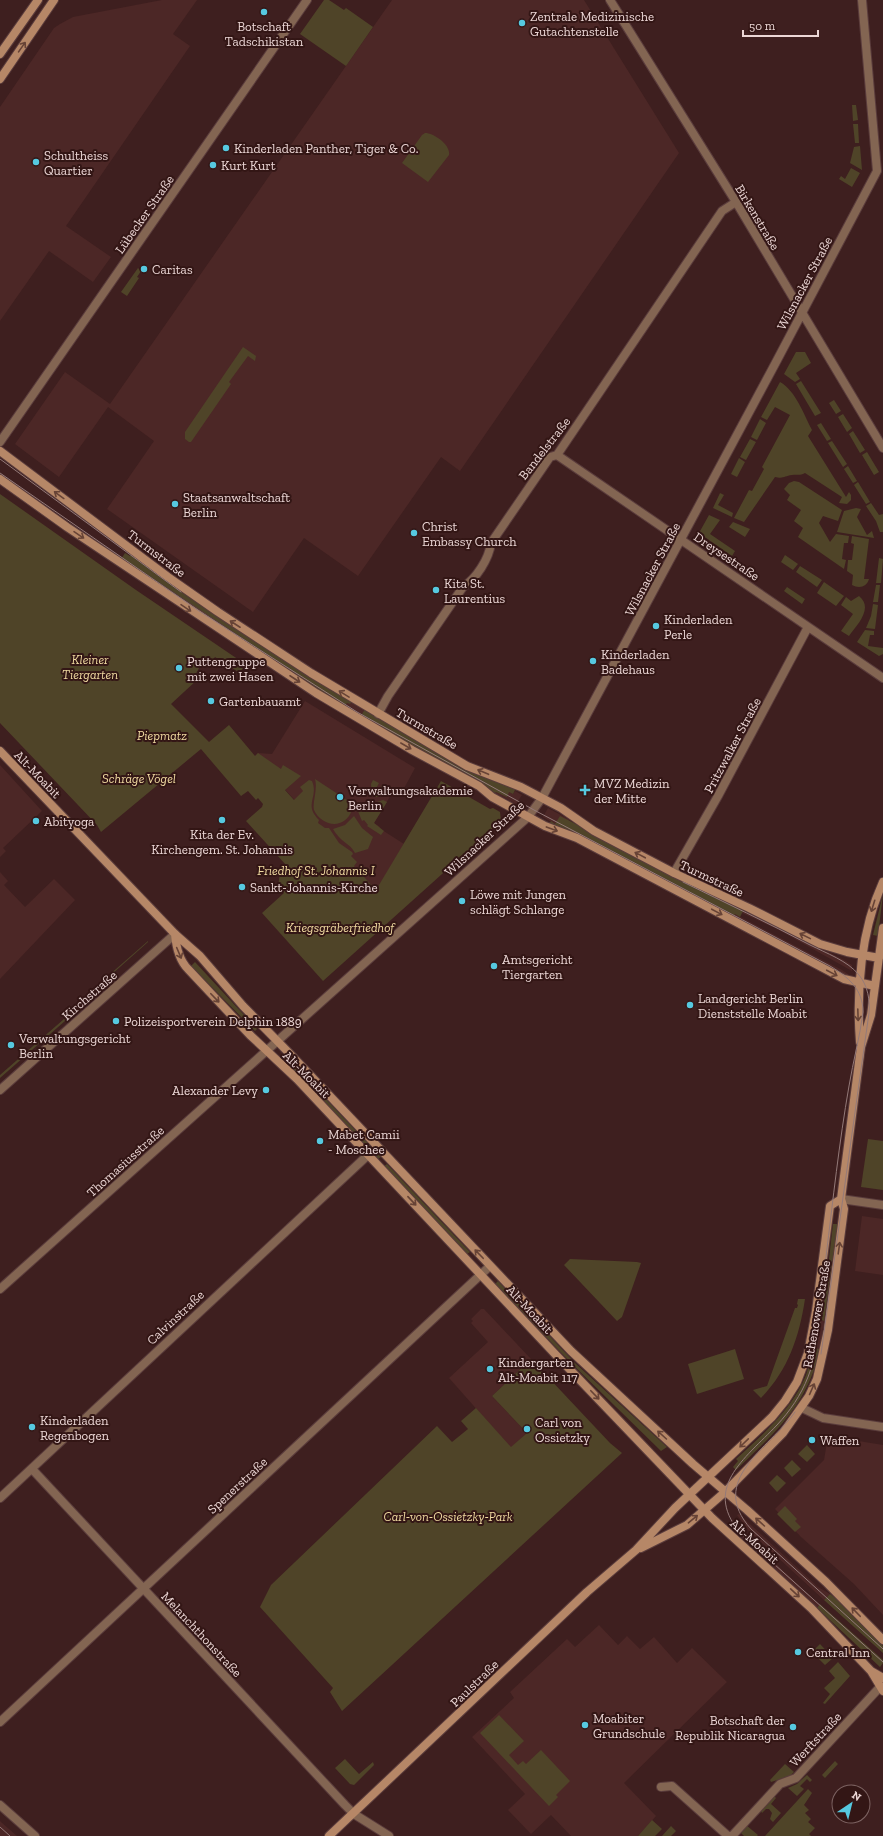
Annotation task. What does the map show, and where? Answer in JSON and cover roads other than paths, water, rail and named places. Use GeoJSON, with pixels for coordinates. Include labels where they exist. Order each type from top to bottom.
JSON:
{"type":"FeatureCollection","features":[{"type":"Feature","properties":{"kind":"main road"},"geometry":{"type":"LineString","coordinates":[[0,54],[38,0]]}},
{"type":"Feature","properties":{"kind":"main road"},"geometry":{"type":"LineString","coordinates":[[0,79],[54,0]]}},
{"type":"Feature","properties":{"kind":"main road","name":"Turmstraße"},"geometry":{"type":"LineString","coordinates":[[0,451],[196,598],[304,669],[467,766],[519,786],[561,808],[594,831],[674,874],[820,944],[879,958]]}},
{"type":"Feature","properties":{"kind":"main road","name":"Turmstraße"},"geometry":{"type":"LineString","coordinates":[[0,479],[67,527],[316,693],[412,750],[479,786],[492,797],[545,826],[577,838],[844,979],[860,984],[875,986]]}},
{"type":"Feature","properties":{"kind":"main road","name":"Alt-Moabit"},"geometry":{"type":"LineString","coordinates":[[0,751],[175,934],[200,956],[243,1006],[583,1363],[826,1582],[883,1640]]}},
{"type":"Feature","properties":{"kind":"main road","name":"Rathenower Straße"},"geometry":{"type":"LineString","coordinates":[[861,1047],[858,1012],[866,931],[872,909],[883,882]]}},
{"type":"Feature","properties":{"kind":"main road","name":"Rathenower Straße"},"geometry":{"type":"LineString","coordinates":[[704,1510],[725,1492],[783,1433],[802,1408],[816,1379],[828,1330],[844,1209],[841,1199],[861,1047],[871,1015],[883,928]]}},
{"type":"Feature","properties":{"kind":"main road","name":"Alt-Moabit"},"geometry":{"type":"LineString","coordinates":[[175,934],[176,947],[184,966],[297,1080],[704,1510],[811,1608],[871,1671],[882,1687]]}},
{"type":"Feature","properties":{"kind":"main road","name":"Rathenower Straße"},"geometry":{"type":"LineString","coordinates":[[709,1477],[772,1417],[785,1401],[801,1375],[811,1337],[830,1206],[841,1199]]}},
{"type":"Feature","properties":{"kind":"main road","name":"Paulstraße"},"geometry":{"type":"LineString","coordinates":[[329,1836],[587,1592],[636,1550],[675,1508],[709,1477]]}},
{"type":"Feature","properties":{"kind":"main road","name":"Paulstraße"},"geometry":{"type":"LineString","coordinates":[[636,1550],[682,1528],[704,1510]]}},
{"type":"Feature","properties":{"kind":"main road"},"geometry":{"type":"LineString","coordinates":[[871,1671],[883,1678]]}},
{"type":"Feature","properties":{"kind":"street","name":"Lübecker Straße"},"geometry":{"type":"LineString","coordinates":[[0,442],[307,0]]}},
{"type":"Feature","properties":{"kind":"street","name":"Birkenstraße"},"geometry":{"type":"LineString","coordinates":[[610,0],[736,202],[883,448]]}},
{"type":"Feature","properties":{"kind":"street","name":"Wilsnacker Straße"},"geometry":{"type":"LineString","coordinates":[[266,1050],[528,817],[542,798],[681,540],[801,312],[880,172],[862,0]]}},
{"type":"Feature","properties":{"kind":"street","name":"Bandelstraße"},"geometry":{"type":"LineString","coordinates":[[378,714],[388,696],[463,587],[469,583],[489,554],[491,544],[550,457],[557,455],[722,211],[736,202]]}},
{"type":"Feature","properties":{"kind":"street","name":"Dreysestraße"},"geometry":{"type":"LineString","coordinates":[[557,455],[883,678]]}},
{"type":"Feature","properties":{"kind":"street","name":"Pritzwalker Straße"},"geometry":{"type":"LineString","coordinates":[[674,874],[718,796],[808,627]]}},
{"type":"Feature","properties":{"kind":"street","name":"Kirchstraße"},"geometry":{"type":"LineString","coordinates":[[0,1090],[175,934]]}},
{"type":"Feature","properties":{"kind":"street","name":"Thomasiusstraße"},"geometry":{"type":"LineString","coordinates":[[0,1289],[266,1050]]}},
{"type":"Feature","properties":{"kind":"street","name":"Calvinstraße"},"geometry":{"type":"LineString","coordinates":[[0,1498],[368,1155]]}},
{"type":"Feature","properties":{"kind":"street"},"geometry":{"type":"LineString","coordinates":[[841,1199],[883,1205]]}},
{"type":"Feature","properties":{"kind":"street","name":"Spenerstraße"},"geometry":{"type":"LineString","coordinates":[[0,1722],[490,1266]]}},
{"type":"Feature","properties":{"kind":"street"},"geometry":{"type":"LineString","coordinates":[[802,1408],[823,1418],[883,1426]]}},
{"type":"Feature","properties":{"kind":"street","name":"Melanchthonstraße"},"geometry":{"type":"LineString","coordinates":[[32,1469],[354,1814],[389,1836]]}},
{"type":"Feature","properties":{"kind":"street","name":"Werftstraße"},"geometry":{"type":"LineString","coordinates":[[732,1836],[780,1784],[796,1778],[882,1687]]}},
{"type":"Feature","properties":{"kind":"street"},"geometry":{"type":"LineString","coordinates":[[661,1787],[672,1786],[728,1836]]}},
{"type":"Feature","properties":{"kind":"street"},"geometry":{"type":"LineString","coordinates":[[0,1805],[36,1836]]}},
{"type":"Feature","properties":{"kind":"tram line"},"geometry":{"type":"LineString","coordinates":[[0,459],[181,592]]}},
{"type":"Feature","properties":{"kind":"tram line"},"geometry":{"type":"LineString","coordinates":[[0,473],[199,611],[357,712],[534,810],[830,966],[853,984],[860,997],[863,1012],[842,1129],[824,1272],[819,1333],[813,1363],[805,1384],[791,1408],[777,1425],[752,1450],[732,1476],[726,1489],[726,1504],[731,1520],[744,1537],[883,1662]]}},
{"type":"Feature","properties":{"kind":"tram line"},"geometry":{"type":"LineString","coordinates":[[683,882],[843,961],[862,979],[869,998],[869,1013],[821,1354]]}},
{"type":"Feature","properties":{"kind":"tram line"},"geometry":{"type":"LineString","coordinates":[[795,1412],[784,1426],[758,1452],[747,1466],[739,1480],[736,1495],[739,1511],[751,1529],[883,1649]]}},
{"type":"Feature","properties":{"kind":"tram line"},"geometry":{"type":"LineString","coordinates":[[0,1827],[10,1836]]}},
{"type":"Feature","properties":{"kind":"place","name":"Botschaft Tadschikistan"},"geometry":{"type":"Point","coordinates":[264,12]}},
{"type":"Feature","properties":{"kind":"place","name":"Zentrale Medizinische Gutachtenstelle"},"geometry":{"type":"Point","coordinates":[522,23]}},
{"type":"Feature","properties":{"kind":"place","name":"Kinderladen Panther, Tiger & Co."},"geometry":{"type":"Point","coordinates":[226,148]}},
{"type":"Feature","properties":{"kind":"place","name":"Schultheiss Quartier"},"geometry":{"type":"Point","coordinates":[36,162]}},
{"type":"Feature","properties":{"kind":"place","name":"Kurt Kurt"},"geometry":{"type":"Point","coordinates":[213,165]}},
{"type":"Feature","properties":{"kind":"place","name":"Caritas"},"geometry":{"type":"Point","coordinates":[144,269]}},
{"type":"Feature","properties":{"kind":"place","name":"Staatsanwaltschaft Berlin"},"geometry":{"type":"Point","coordinates":[175,504]}},
{"type":"Feature","properties":{"kind":"place","name":"Christ Embassy Church"},"geometry":{"type":"Point","coordinates":[414,533]}},
{"type":"Feature","properties":{"kind":"place","name":"Kita St. Laurentius"},"geometry":{"type":"Point","coordinates":[436,590]}},
{"type":"Feature","properties":{"kind":"place","name":"Kinderladen Perle"},"geometry":{"type":"Point","coordinates":[656,626]}},
{"type":"Feature","properties":{"kind":"place","name":"Kinderladen Badehaus"},"geometry":{"type":"Point","coordinates":[593,661]}},
{"type":"Feature","properties":{"kind":"place","name":"Puttengruppe mit zwei Hasen"},"geometry":{"type":"Point","coordinates":[179,668]}},
{"type":"Feature","properties":{"kind":"place","name":"Gartenbauamt"},"geometry":{"type":"Point","coordinates":[211,701]}},
{"type":"Feature","properties":{"kind":"place","name":"MVZ Medizin der Mitte"},"geometry":{"type":"Point","coordinates":[585,790]}},
{"type":"Feature","properties":{"kind":"place","name":"Verwaltungsakademie Berlin"},"geometry":{"type":"Point","coordinates":[340,797]}},
{"type":"Feature","properties":{"kind":"place","name":"Kita der Ev. Kirchengem. St. Johannis"},"geometry":{"type":"Point","coordinates":[222,820]}},
{"type":"Feature","properties":{"kind":"place","name":"Abityoga"},"geometry":{"type":"Point","coordinates":[36,821]}},
{"type":"Feature","properties":{"kind":"place","name":"Sankt-Johannis-Kirche"},"geometry":{"type":"Point","coordinates":[242,887]}},
{"type":"Feature","properties":{"kind":"place","name":"Löwe mit Jungen schlägt Schlange"},"geometry":{"type":"Point","coordinates":[462,901]}},
{"type":"Feature","properties":{"kind":"place","name":"Amtsgericht Tiergarten"},"geometry":{"type":"Point","coordinates":[494,966]}},
{"type":"Feature","properties":{"kind":"place","name":"Landgericht Berlin Dienststelle Moabit"},"geometry":{"type":"Point","coordinates":[690,1005]}},
{"type":"Feature","properties":{"kind":"place","name":"Polizeisportverein Delphin 1889"},"geometry":{"type":"Point","coordinates":[116,1021]}},
{"type":"Feature","properties":{"kind":"place","name":"Verwaltungsgericht Berlin"},"geometry":{"type":"Point","coordinates":[11,1045]}},
{"type":"Feature","properties":{"kind":"place","name":"Alexander Levy"},"geometry":{"type":"Point","coordinates":[266,1090]}},
{"type":"Feature","properties":{"kind":"place","name":"Mabet Camii - Moschee"},"geometry":{"type":"Point","coordinates":[320,1141]}},
{"type":"Feature","properties":{"kind":"place","name":"Kindergarten Alt-Moabit 117"},"geometry":{"type":"Point","coordinates":[490,1369]}},
{"type":"Feature","properties":{"kind":"place","name":"Kinderladen Regenbogen"},"geometry":{"type":"Point","coordinates":[32,1427]}},
{"type":"Feature","properties":{"kind":"place","name":"Carl von Ossietzky"},"geometry":{"type":"Point","coordinates":[527,1429]}},
{"type":"Feature","properties":{"kind":"place","name":"Waffen"},"geometry":{"type":"Point","coordinates":[812,1440]}},
{"type":"Feature","properties":{"kind":"place","name":"Central Inn"},"geometry":{"type":"Point","coordinates":[798,1652]}},
{"type":"Feature","properties":{"kind":"place","name":"Moabiter Grundschule"},"geometry":{"type":"Point","coordinates":[585,1725]}},
{"type":"Feature","properties":{"kind":"place","name":"Botschaft der Republik Nicaragua"},"geometry":{"type":"Point","coordinates":[793,1727]}},
{"type":"Feature","properties":{"kind":"park label","name":"Kleiner Tiergarten"},"geometry":{"type":"Point","coordinates":[90,666]}},
{"type":"Feature","properties":{"kind":"park label","name":"Piepmatz"},"geometry":{"type":"Point","coordinates":[162,735]}},
{"type":"Feature","properties":{"kind":"park label","name":"Schräge Vögel"},"geometry":{"type":"Point","coordinates":[139,778]}},
{"type":"Feature","properties":{"kind":"park label","name":"Friedhof St. Johannis I"},"geometry":{"type":"Point","coordinates":[316,870]}},
{"type":"Feature","properties":{"kind":"park label","name":"Kriegsgräberfriedhof"},"geometry":{"type":"Point","coordinates":[340,927]}},
{"type":"Feature","properties":{"kind":"park label","name":"Carl-von-Ossietzky-Park"},"geometry":{"type":"Point","coordinates":[448,1516]}}]}
